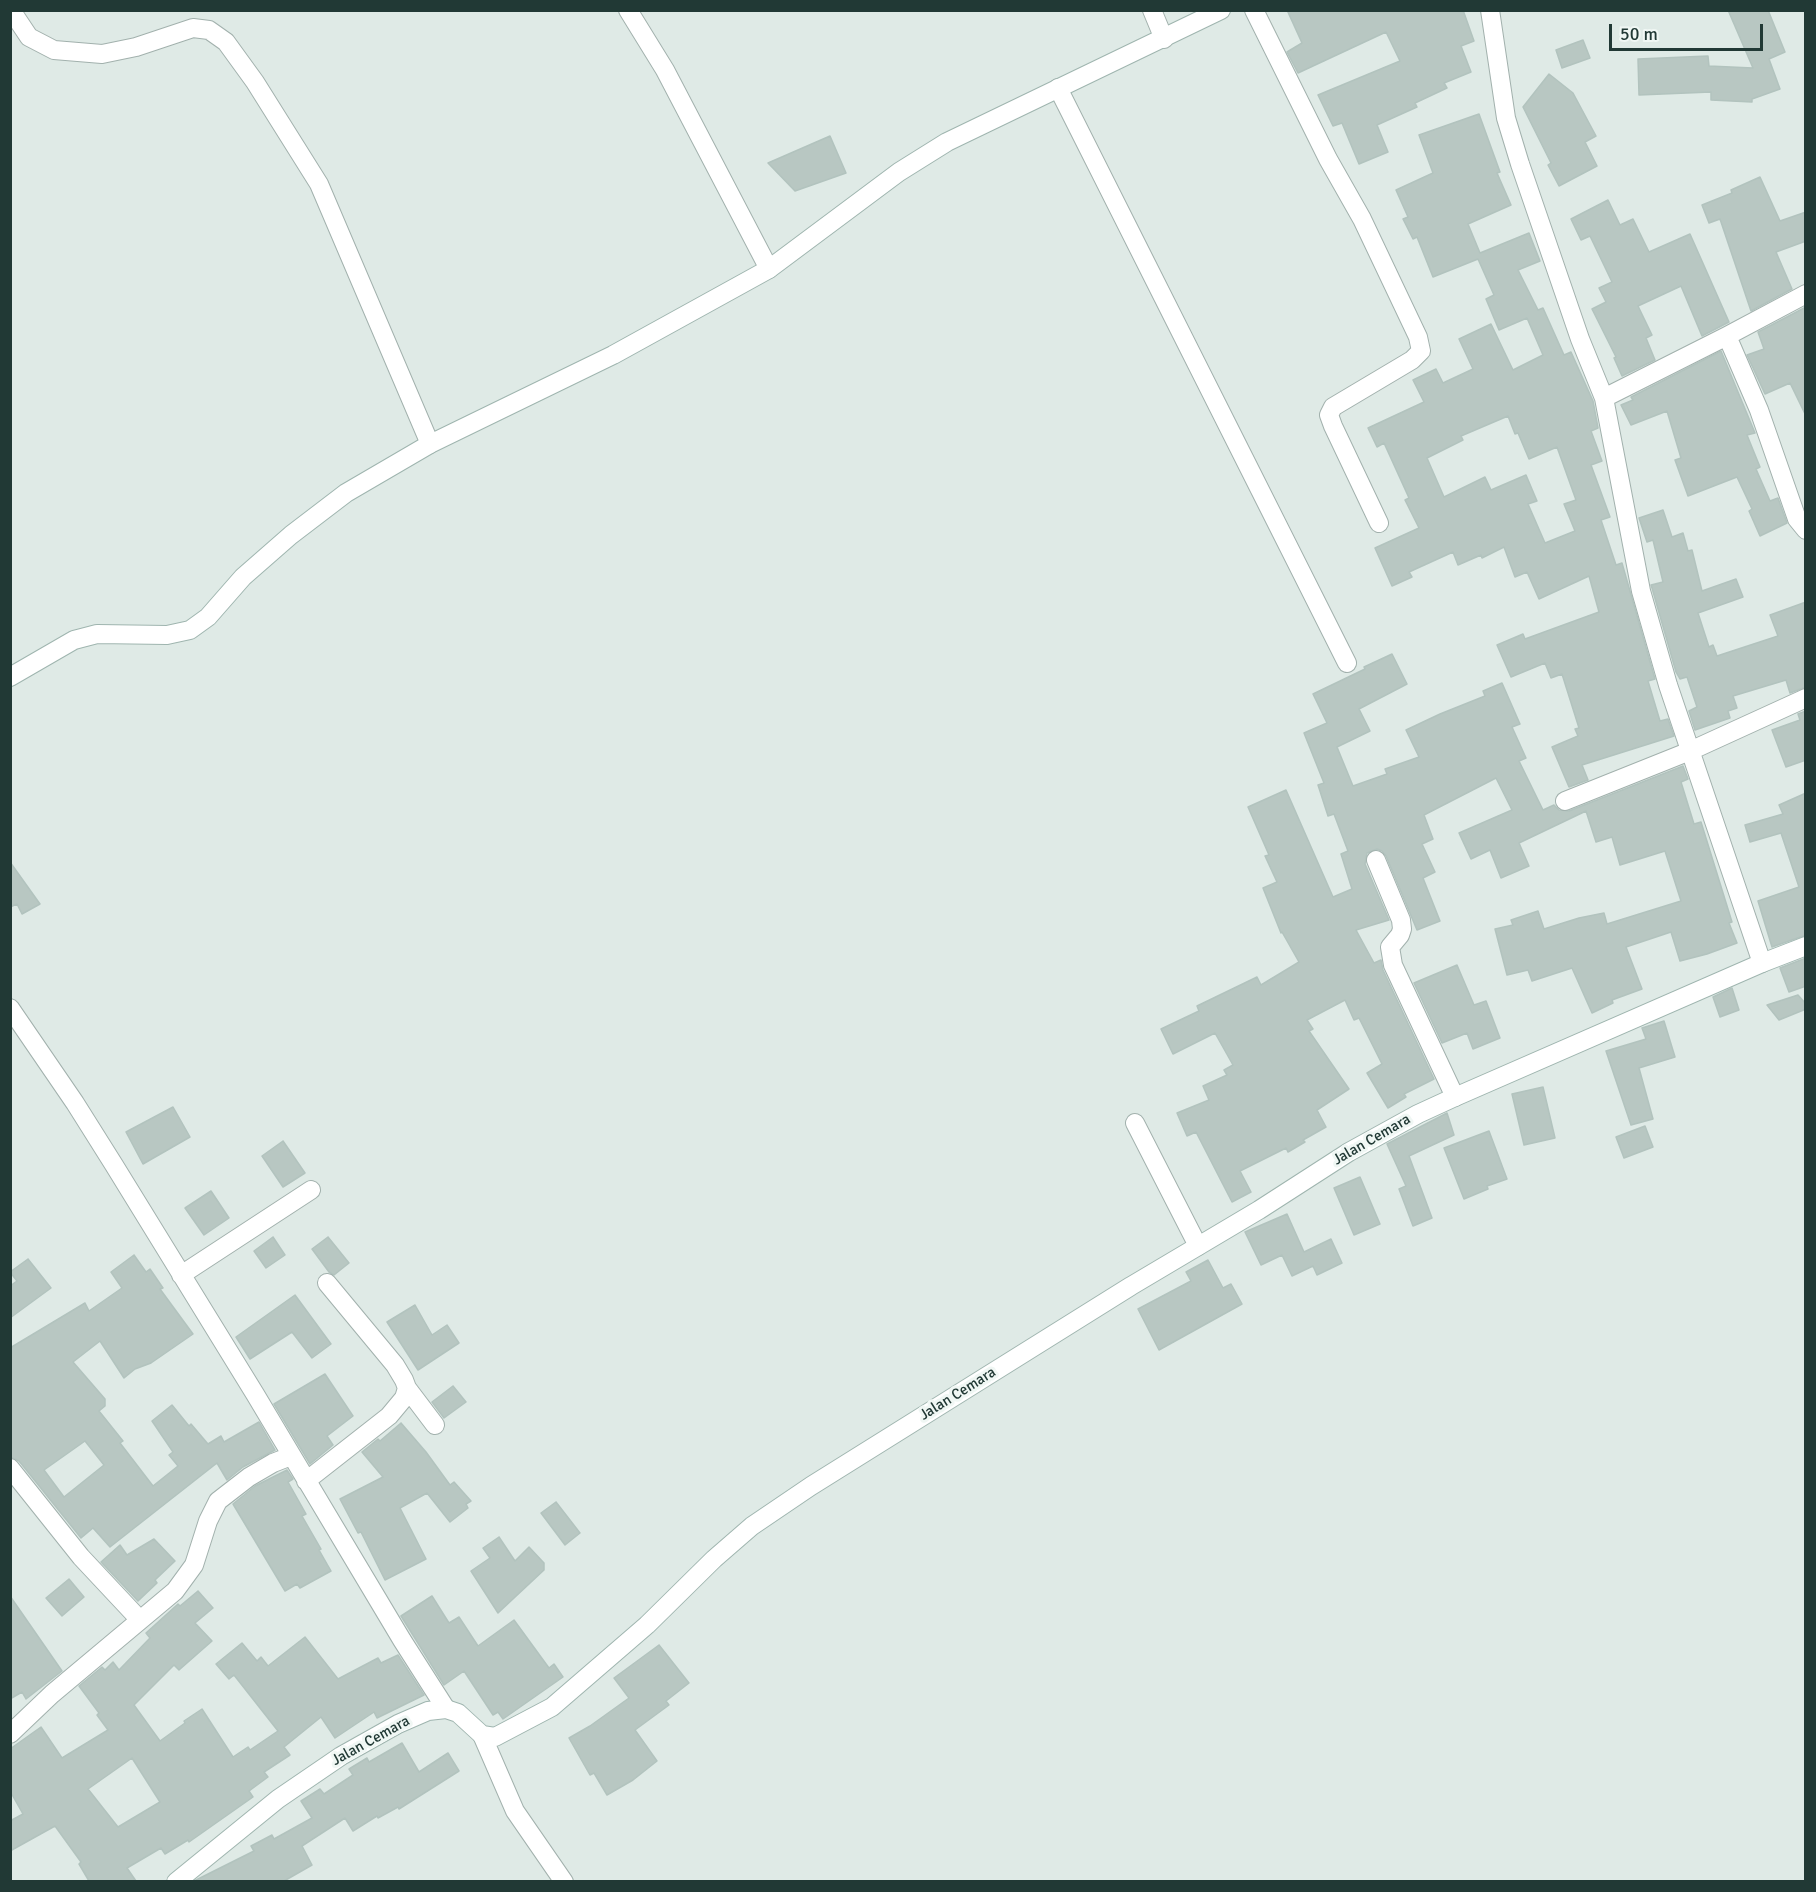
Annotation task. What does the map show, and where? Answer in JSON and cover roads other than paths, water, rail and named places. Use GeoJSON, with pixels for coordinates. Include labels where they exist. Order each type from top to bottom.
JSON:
{"type":"FeatureCollection","features":[{"type":"Feature","properties":{"kind":"street"},"geometry":{"type":"LineString","coordinates":[[11,10],[29,37],[54,50],[102,54],[136,47],[194,28],[209,30],[226,42],[255,82],[319,184],[430,444]]}},
{"type":"Feature","properties":{"kind":"street"},"geometry":{"type":"LineString","coordinates":[[628,10],[665,70],[769,269]]}},
{"type":"Feature","properties":{"kind":"street"},"geometry":{"type":"LineString","coordinates":[[1152,10],[1164,39]]}},
{"type":"Feature","properties":{"kind":"street"},"geometry":{"type":"LineString","coordinates":[[10,677],[74,640],[98,633],[167,635],[190,630],[208,617],[243,576],[291,535],[346,494],[430,444],[613,356],[769,269],[899,172],[947,142],[1221,10]]}},
{"type":"Feature","properties":{"kind":"street"},"geometry":{"type":"LineString","coordinates":[[1254,10],[1328,159],[1362,219],[1418,337],[1421,351],[1412,360],[1333,407],[1329,415],[1379,523]]}},
{"type":"Feature","properties":{"kind":"street"},"geometry":{"type":"LineString","coordinates":[[1490,10],[1509,127],[1580,339],[1604,398],[1641,591],[1668,685],[1762,963]]}},
{"type":"Feature","properties":{"kind":"street"},"geometry":{"type":"LineString","coordinates":[[1058,88],[1347,663]]}},
{"type":"Feature","properties":{"kind":"street"},"geometry":{"type":"LineString","coordinates":[[1604,398],[1806,294]]}},
{"type":"Feature","properties":{"kind":"street"},"geometry":{"type":"LineString","coordinates":[[1727,336],[1760,410],[1797,519],[1806,530]]}},
{"type":"Feature","properties":{"kind":"street"},"geometry":{"type":"LineString","coordinates":[[1565,801],[1690,751],[1806,698]]}},
{"type":"Feature","properties":{"kind":"street"},"geometry":{"type":"LineString","coordinates":[[1376,860],[1401,920],[1400,936],[1390,946],[1393,965],[1455,1097]]}},
{"type":"Feature","properties":{"kind":"street","name":"Jalan Cemara"},"geometry":{"type":"LineString","coordinates":[[482,1735],[495,1737],[552,1707],[647,1625],[752,1526],[801,1493],[1349,1152],[1418,1114],[1455,1097],[1806,946]]}},
{"type":"Feature","properties":{"kind":"street"},"geometry":{"type":"LineString","coordinates":[[10,1008],[75,1103],[255,1394],[402,1640],[447,1708],[458,1713],[482,1735],[515,1811],[564,1881]]}},
{"type":"Feature","properties":{"kind":"street"},"geometry":{"type":"LineString","coordinates":[[1135,1123],[1198,1246]]}},
{"type":"Feature","properties":{"kind":"street"},"geometry":{"type":"LineString","coordinates":[[180,1275],[311,1190]]}},
{"type":"Feature","properties":{"kind":"street"},"geometry":{"type":"LineString","coordinates":[[306,1481],[389,1416],[404,1398],[406,1388],[405,1380],[395,1365],[327,1283]]}},
{"type":"Feature","properties":{"kind":"street"},"geometry":{"type":"LineString","coordinates":[[406,1388],[435,1425]]}},
{"type":"Feature","properties":{"kind":"street"},"geometry":{"type":"LineString","coordinates":[[10,1734],[52,1694],[175,1590],[194,1565],[208,1521],[218,1501],[273,1462],[291,1456]]}},
{"type":"Feature","properties":{"kind":"street"},"geometry":{"type":"LineString","coordinates":[[10,1468],[81,1557],[140,1620]]}},
{"type":"Feature","properties":{"kind":"street","name":"Jalan Cemara"},"geometry":{"type":"LineString","coordinates":[[176,1881],[278,1799],[341,1756],[398,1724],[428,1711],[447,1708]]}}]}
